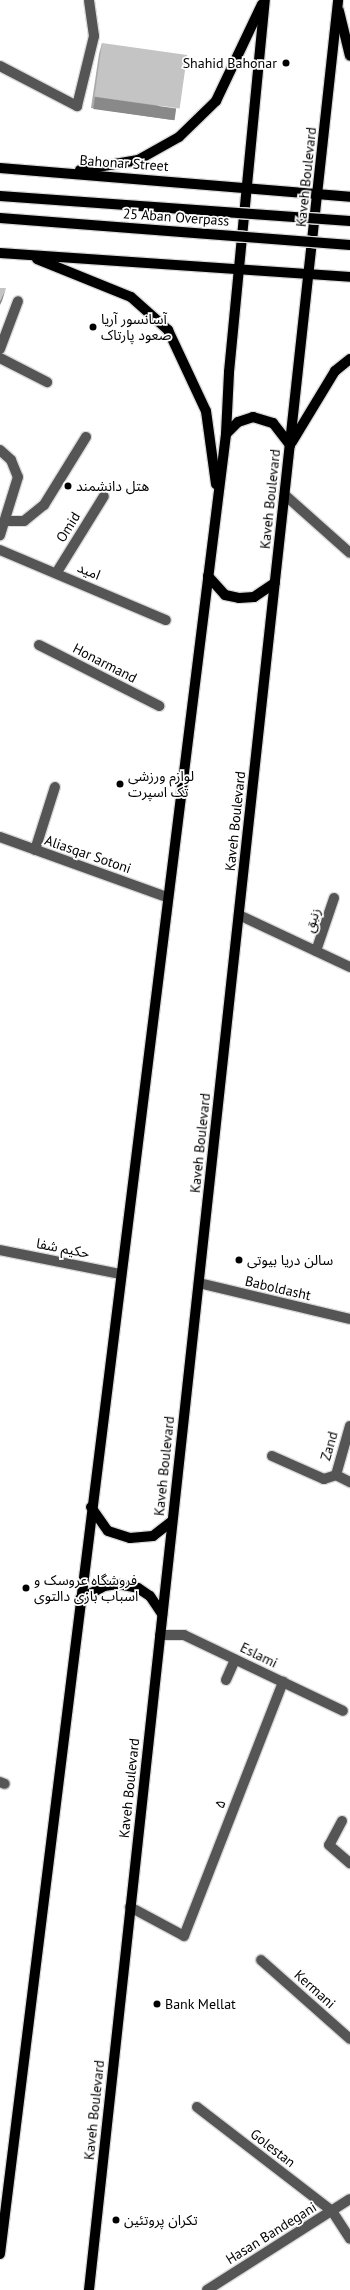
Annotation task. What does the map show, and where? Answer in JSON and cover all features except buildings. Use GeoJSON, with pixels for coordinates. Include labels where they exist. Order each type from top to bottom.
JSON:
{"type":"FeatureCollection","features":[{"type":"Feature","properties":{"kind":"main road"},"geometry":{"type":"LineString","coordinates":[[65,173],[138,160],[179,137],[216,101],[265,0]]}},
{"type":"Feature","properties":{"kind":"main road"},"geometry":{"type":"LineString","coordinates":[[0,2254],[91,1507],[226,434],[238,269],[265,0]]}},
{"type":"Feature","properties":{"kind":"main road"},"geometry":{"type":"LineString","coordinates":[[338,2],[350,56]]}},
{"type":"Feature","properties":{"kind":"main road","name":"Kaveh Boulevard"},"geometry":{"type":"LineString","coordinates":[[88,2290],[290,445],[311,275],[338,2]]}},
{"type":"Feature","properties":{"kind":"main road","name":"Bahonar Street"},"geometry":{"type":"LineString","coordinates":[[0,168],[247,187],[350,197]]}},
{"type":"Feature","properties":{"kind":"main road","name":"25 Aban Overpass"},"geometry":{"type":"LineString","coordinates":[[0,196],[350,221]]}},
{"type":"Feature","properties":{"kind":"main road","name":"25 Aban Overpass"},"geometry":{"type":"LineString","coordinates":[[0,218],[350,245]]}},
{"type":"Feature","properties":{"kind":"main road"},"geometry":{"type":"LineString","coordinates":[[0,253],[350,277]]}},
{"type":"Feature","properties":{"kind":"main road"},"geometry":{"type":"LineString","coordinates":[[30,256],[131,297],[168,330],[206,411],[218,498]]}},
{"type":"Feature","properties":{"kind":"main road"},"geometry":{"type":"LineString","coordinates":[[226,434],[238,422],[252,417],[273,423],[290,445],[335,371],[350,359]]}},
{"type":"Feature","properties":{"kind":"main road"},"geometry":{"type":"LineString","coordinates":[[208,576],[225,595],[239,598],[254,597],[275,583]]}},
{"type":"Feature","properties":{"kind":"main road"},"geometry":{"type":"LineString","coordinates":[[91,1507],[108,1531],[130,1538],[152,1536],[172,1521]]}},
{"type":"Feature","properties":{"kind":"main road"},"geometry":{"type":"LineString","coordinates":[[80,1599],[104,1586],[118,1584],[138,1588],[150,1596],[162,1614]]}},
{"type":"Feature","properties":{"kind":"street"},"geometry":{"type":"LineString","coordinates":[[0,66],[77,106],[94,36],[89,0]]}},
{"type":"Feature","properties":{"kind":"street"},"geometry":{"type":"LineString","coordinates":[[0,349],[18,301]]}},
{"type":"Feature","properties":{"kind":"street"},"geometry":{"type":"LineString","coordinates":[[0,358],[47,382]]}},
{"type":"Feature","properties":{"kind":"street"},"geometry":{"type":"LineString","coordinates":[[5,521],[24,521],[44,505],[86,437]]}},
{"type":"Feature","properties":{"kind":"street"},"geometry":{"type":"LineString","coordinates":[[0,450],[11,460],[18,477],[0,535]]}},
{"type":"Feature","properties":{"kind":"street"},"geometry":{"type":"LineString","coordinates":[[285,495],[350,553]]}},
{"type":"Feature","properties":{"kind":"street","name":"Omid"},"geometry":{"type":"LineString","coordinates":[[56,572],[104,496]]}},
{"type":"Feature","properties":{"kind":"street","name":"امید"},"geometry":{"type":"LineString","coordinates":[[0,550],[56,572],[166,620]]}},
{"type":"Feature","properties":{"kind":"street","name":"Honarmand"},"geometry":{"type":"LineString","coordinates":[[38,645],[159,706]]}},
{"type":"Feature","properties":{"kind":"street"},"geometry":{"type":"LineString","coordinates":[[35,850],[55,787]]}},
{"type":"Feature","properties":{"kind":"street","name":"Aliasqar Sotoni"},"geometry":{"type":"LineString","coordinates":[[0,837],[168,897]]}},
{"type":"Feature","properties":{"kind":"street","name":"زنبق"},"geometry":{"type":"LineString","coordinates":[[316,951],[334,898]]}},
{"type":"Feature","properties":{"kind":"street"},"geometry":{"type":"LineString","coordinates":[[239,915],[350,967]]}},
{"type":"Feature","properties":{"kind":"street","name":"حکیم شفا"},"geometry":{"type":"LineString","coordinates":[[0,1250],[120,1274]]}},
{"type":"Feature","properties":{"kind":"street","name":"Baboldasht"},"geometry":{"type":"LineString","coordinates":[[199,1283],[350,1319]]}},
{"type":"Feature","properties":{"kind":"street","name":"Zand"},"geometry":{"type":"LineString","coordinates":[[336,1475],[350,1426]]}},
{"type":"Feature","properties":{"kind":"street"},"geometry":{"type":"LineString","coordinates":[[272,1456],[324,1479],[336,1475],[350,1482]]}},
{"type":"Feature","properties":{"kind":"street","name":"Eslami"},"geometry":{"type":"LineString","coordinates":[[160,1635],[184,1635],[343,1711]]}},
{"type":"Feature","properties":{"kind":"street"},"geometry":{"type":"LineString","coordinates":[[226,1680],[236,1660]]}},
{"type":"Feature","properties":{"kind":"street","name":"۵"},"geometry":{"type":"LineString","coordinates":[[130,1907],[184,1936],[283,1682]]}},
{"type":"Feature","properties":{"kind":"street"},"geometry":{"type":"LineString","coordinates":[[342,1821],[329,1845],[350,1863]]}},
{"type":"Feature","properties":{"kind":"street","name":"Kermani"},"geometry":{"type":"LineString","coordinates":[[261,1960],[350,2039]]}},
{"type":"Feature","properties":{"kind":"street","name":"Golestan"},"geometry":{"type":"LineString","coordinates":[[197,2107],[332,2211],[350,2239]]}},
{"type":"Feature","properties":{"kind":"street","name":"Hasan Bandegani"},"geometry":{"type":"LineString","coordinates":[[207,2290],[350,2199]]}},
{"type":"Feature","properties":{"kind":"place","name":"Shahid Bahonar"},"geometry":{"type":"Point","coordinates":[286,63]}},
{"type":"Feature","properties":{"kind":"place","name":"آسانسور آریا صعود پارتاک"},"geometry":{"type":"Point","coordinates":[93,327]}},
{"type":"Feature","properties":{"kind":"place","name":"هتل دانشمند"},"geometry":{"type":"Point","coordinates":[68,486]}},
{"type":"Feature","properties":{"kind":"place","name":"لوازم ورزشی تک اسپرت"},"geometry":{"type":"Point","coordinates":[120,784]}},
{"type":"Feature","properties":{"kind":"place","name":"سالن دریا بیوتی"},"geometry":{"type":"Point","coordinates":[239,1260]}},
{"type":"Feature","properties":{"kind":"place","name":"فروشگاه عروسک و اسباب بازی دالتوی"},"geometry":{"type":"Point","coordinates":[26,1588]}},
{"type":"Feature","properties":{"kind":"place","name":"Bank Mellat"},"geometry":{"type":"Point","coordinates":[157,2004]}},
{"type":"Feature","properties":{"kind":"place","name":"تکران پروتئین"},"geometry":{"type":"Point","coordinates":[116,2220]}}]}
